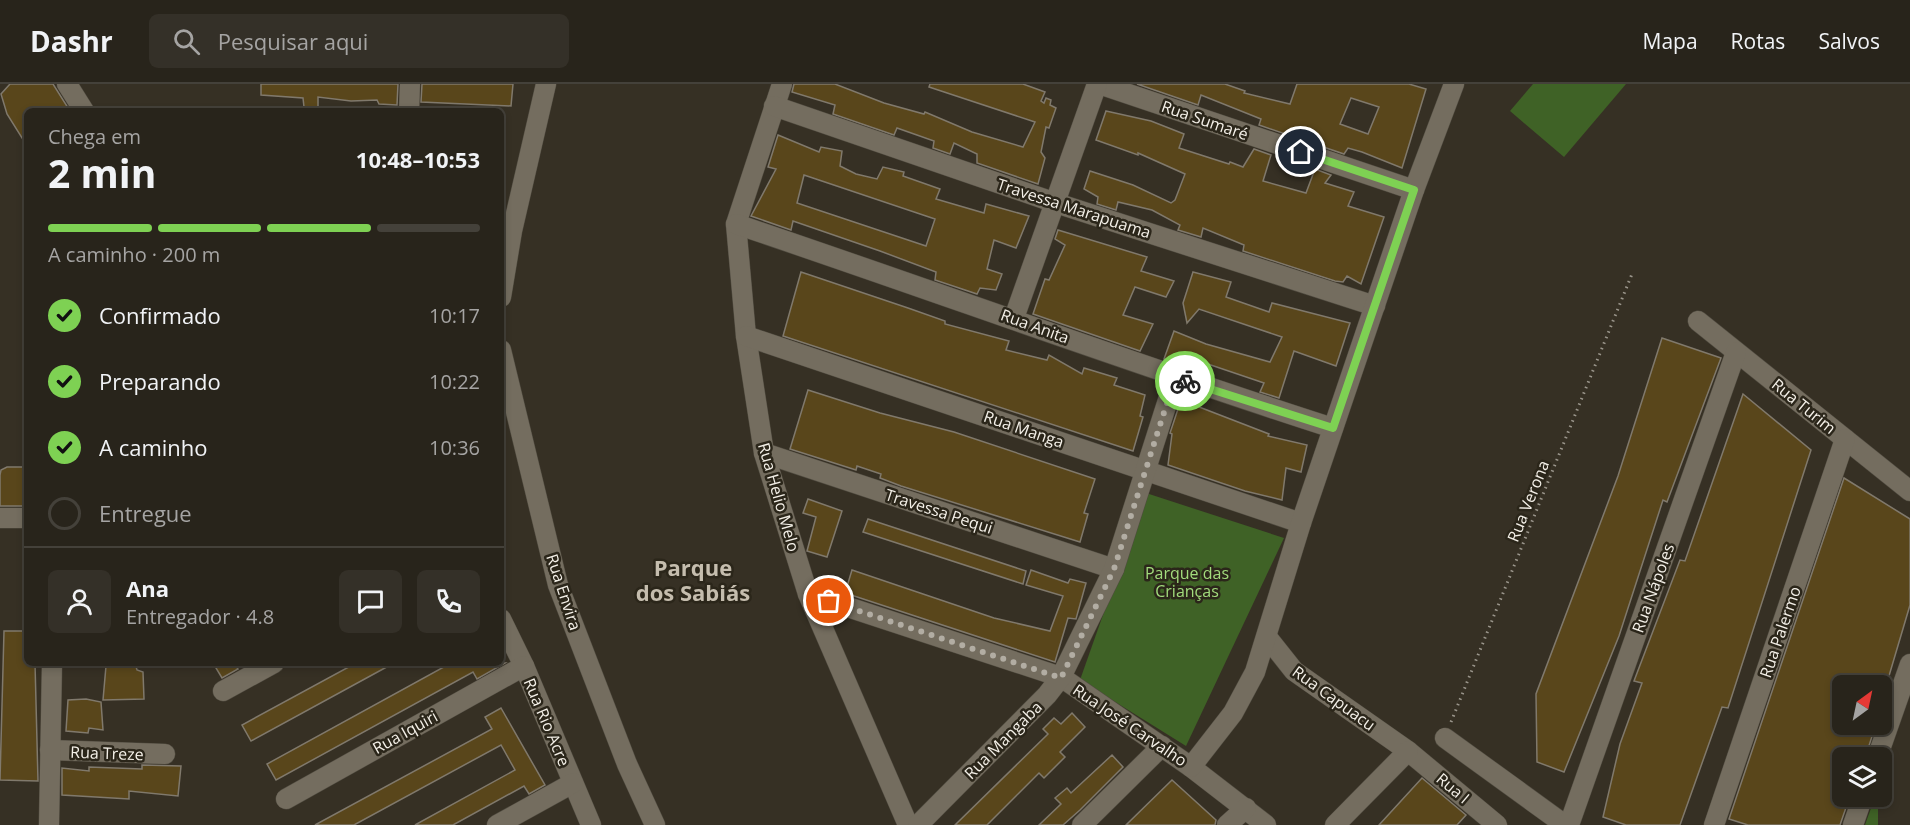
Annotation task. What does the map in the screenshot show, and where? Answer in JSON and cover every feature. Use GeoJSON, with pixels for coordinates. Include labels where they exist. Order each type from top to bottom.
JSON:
{"type":"FeatureCollection","features":[{"type":"Feature","properties":{"kind":"street"},"geometry":{"type":"LineString","coordinates":[[68,84],[82,108]]}},
{"type":"Feature","properties":{"kind":"street"},"geometry":{"type":"LineString","coordinates":[[409,108],[410,84]]}},
{"type":"Feature","properties":{"kind":"street"},"geometry":{"type":"LineString","coordinates":[[504,277],[512,231],[546,84]]}},
{"type":"Feature","properties":{"kind":"street","name":"Rua Helio Melo"},"geometry":{"type":"LineString","coordinates":[[782,84],[736,224],[746,336],[764,453],[808,594],[908,825]]}},
{"type":"Feature","properties":{"kind":"street"},"geometry":{"type":"LineString","coordinates":[[1014,318],[1098,84]]}},
{"type":"Feature","properties":{"kind":"street","name":"Rua Sumaré"},"geometry":{"type":"LineString","coordinates":[[1098,84],[1414,190]]}},
{"type":"Feature","properties":{"kind":"street"},"geometry":{"type":"LineString","coordinates":[[1191,767],[1233,712],[1255,672],[1333,428],[1414,190],[1454,84]]}},
{"type":"Feature","properties":{"kind":"street","name":"Travessa Marapuama"},"geometry":{"type":"LineString","coordinates":[[774,106],[1056,203],[1375,306]]}},
{"type":"Feature","properties":{"kind":"street","name":"Rua Anita"},"geometry":{"type":"LineString","coordinates":[[736,224],[1014,318],[1175,378],[1333,428]]}},
{"type":"Feature","properties":{"kind":"street","name":"Rua Turim"},"geometry":{"type":"LineString","coordinates":[[1698,321],[1910,491]]}},
{"type":"Feature","properties":{"kind":"street","name":"Rua Manga"},"geometry":{"type":"LineString","coordinates":[[746,336],[1301,523]]}},
{"type":"Feature","properties":{"kind":"street","name":"Rua Nápoles"},"geometry":{"type":"LineString","coordinates":[[1567,825],[1736,352]]}},
{"type":"Feature","properties":{"kind":"street","name":"Rua Envira"},"geometry":{"type":"LineString","coordinates":[[504,362],[558,585],[627,764],[655,825]]}},
{"type":"Feature","properties":{"kind":"street","name":"Rua Mangaba"},"geometry":{"type":"LineString","coordinates":[[918,825],[1047,695],[1061,678],[1114,569],[1175,378]]}},
{"type":"Feature","properties":{"kind":"street","name":"Rua Palermo"},"geometry":{"type":"LineString","coordinates":[[1714,825],[1845,439]]}},
{"type":"Feature","properties":{"kind":"street","name":"Travessa Pequi"},"geometry":{"type":"LineString","coordinates":[[764,453],[1114,569]]}},
{"type":"Feature","properties":{"kind":"street"},"geometry":{"type":"LineString","coordinates":[[0,518],[24,518]]}},
{"type":"Feature","properties":{"kind":"street","name":"Rua José Carvalho"},"geometry":{"type":"LineString","coordinates":[[808,594],[1061,678],[1162,746],[1266,825]]}},
{"type":"Feature","properties":{"kind":"street","name":"Rua Rio Acre"},"geometry":{"type":"LineString","coordinates":[[504,625],[524,666],[591,825]]}},
{"type":"Feature","properties":{"kind":"street","name":"Rua Capuacu"},"geometry":{"type":"LineString","coordinates":[[1267,637],[1294,671],[1408,751]]}},
{"type":"Feature","properties":{"kind":"street"},"geometry":{"type":"LineString","coordinates":[[1881,747],[1910,664]]}},
{"type":"Feature","properties":{"kind":"street"},"geometry":{"type":"LineString","coordinates":[[49,825],[52,666]]}},
{"type":"Feature","properties":{"kind":"street"},"geometry":{"type":"LineString","coordinates":[[223,691],[267,666]]}},
{"type":"Feature","properties":{"kind":"street","name":"Rua Iquiri"},"geometry":{"type":"LineString","coordinates":[[286,799],[524,666]]}},
{"type":"Feature","properties":{"kind":"street"},"geometry":{"type":"LineString","coordinates":[[1445,738],[1567,825]]}},
{"type":"Feature","properties":{"kind":"street"},"geometry":{"type":"LineString","coordinates":[[1083,825],[1162,746]]}},
{"type":"Feature","properties":{"kind":"street","name":"Rua Treze"},"geometry":{"type":"LineString","coordinates":[[50,750],[99,754],[165,754]]}},
{"type":"Feature","properties":{"kind":"street"},"geometry":{"type":"LineString","coordinates":[[1335,825],[1408,751]]}},
{"type":"Feature","properties":{"kind":"street","name":"Rua I"},"geometry":{"type":"LineString","coordinates":[[1408,751],[1488,822]]}},
{"type":"Feature","properties":{"kind":"street"},"geometry":{"type":"LineString","coordinates":[[497,825],[573,783]]}},
{"type":"Feature","properties":{"kind":"street"},"geometry":{"type":"LineString","coordinates":[[1853,825],[1859,807]]}},
{"type":"Feature","properties":{"kind":"street"},"geometry":{"type":"LineString","coordinates":[[1227,825],[1246,808]]}},
{"type":"Feature","properties":{"kind":"path","name":"Rua Verona"},"geometry":{"type":"LineString","coordinates":[[1445,738],[1632,274]]}},
{"type":"Feature","properties":{"kind":"green space"},"geometry":{"type":"Polygon","coordinates":[[[1533,84],[1626,84],[1564,157],[1510,111],[1533,84]]]}},
{"type":"Feature","properties":{"kind":"green space","name":"Parque das Crianças"},"geometry":{"type":"Polygon","coordinates":[[[1146,493],[1284,538],[1186,746],[1080,680],[1146,493]]]}},
{"type":"Feature","properties":{"kind":"green space"},"geometry":{"type":"Polygon","coordinates":[[[1871,807],[1878,807],[1878,825],[1865,825],[1871,807]]]}},
{"type":"Feature","properties":{"kind":"building"},"geometry":{"type":"Polygon","coordinates":[[[10,84],[53,84],[68,108],[24,108],[24,141],[7,114],[1,94],[10,84]]]}},
{"type":"Feature","properties":{"kind":"building"},"geometry":{"type":"Polygon","coordinates":[[[261,84],[398,84],[397,105],[379,104],[377,100],[351,101],[318,97],[318,107],[304,107],[303,98],[261,95],[261,84]]]}},
{"type":"Feature","properties":{"kind":"building"},"geometry":{"type":"Polygon","coordinates":[[[422,84],[513,84],[511,106],[421,102],[422,84]]]}},
{"type":"Feature","properties":{"kind":"building"},"geometry":{"type":"Polygon","coordinates":[[[794,84],[835,84],[884,103],[924,114],[925,112],[972,132],[1023,147],[1035,122],[929,87],[930,84],[1023,84],[1045,92],[1041,101],[1044,103],[1046,98],[1051,100],[1050,105],[1056,108],[1049,128],[1046,127],[1041,152],[1045,158],[1038,184],[977,163],[977,154],[954,143],[950,154],[933,148],[934,141],[897,128],[894,135],[833,114],[835,105],[792,92],[794,84]]]}},
{"type":"Feature","properties":{"kind":"building"},"geometry":{"type":"Polygon","coordinates":[[[1137,84],[1225,84],[1245,91],[1244,93],[1290,104],[1297,84],[1409,84],[1426,89],[1402,168],[1362,152],[1348,148],[1344,154],[1259,125],[1261,119],[1201,95],[1198,105],[1137,84]],[[1351,98],[1340,124],[1368,134],[1379,107],[1351,98]]]}},
{"type":"Feature","properties":{"kind":"building"},"geometry":{"type":"Polygon","coordinates":[[[1106,111],[1151,121],[1184,134],[1179,148],[1229,164],[1230,162],[1243,167],[1254,149],[1271,155],[1263,181],[1306,193],[1315,169],[1331,175],[1325,183],[1354,192],[1348,206],[1384,217],[1361,284],[1347,276],[1343,282],[1335,281],[1243,251],[1244,245],[1203,228],[1201,237],[1178,230],[1180,225],[1152,210],[1118,202],[1116,210],[1097,204],[1098,197],[1084,189],[1090,171],[1133,185],[1171,203],[1175,200],[1185,174],[1138,153],[1138,155],[1096,140],[1106,111]]]}},
{"type":"Feature","properties":{"kind":"building"},"geometry":{"type":"Polygon","coordinates":[[[778,135],[819,152],[821,147],[842,151],[840,166],[856,174],[877,179],[883,167],[904,172],[903,176],[940,189],[936,199],[984,213],[986,204],[1029,216],[1016,248],[994,240],[987,269],[1002,274],[996,290],[980,288],[977,294],[935,280],[936,272],[880,251],[793,221],[791,230],[751,216],[776,169],[768,167],[778,135]],[[804,175],[797,203],[926,246],[935,219],[804,175]]]}},
{"type":"Feature","properties":{"kind":"building"},"geometry":{"type":"Polygon","coordinates":[[[1058,230],[1147,257],[1141,271],[1174,281],[1166,297],[1135,287],[1123,315],[1153,324],[1140,351],[1033,314],[1045,279],[1049,280],[1065,245],[1055,239],[1058,230]]]}},
{"type":"Feature","properties":{"kind":"building"},"geometry":{"type":"Polygon","coordinates":[[[801,272],[945,321],[945,324],[1009,341],[1006,350],[1047,360],[1049,355],[1082,374],[1084,368],[1117,378],[1114,385],[1145,395],[1140,416],[1143,417],[1133,451],[783,336],[801,272]]]}},
{"type":"Feature","properties":{"kind":"building"},"geometry":{"type":"Polygon","coordinates":[[[1193,272],[1231,282],[1226,297],[1269,312],[1272,303],[1350,323],[1336,366],[1294,351],[1279,398],[1260,392],[1264,383],[1199,361],[1197,370],[1164,359],[1174,331],[1206,344],[1270,362],[1282,337],[1199,309],[1187,323],[1183,303],[1193,272]]]}},
{"type":"Feature","properties":{"kind":"building"},"geometry":{"type":"Polygon","coordinates":[[[1662,338],[1721,358],[1667,502],[1663,500],[1619,636],[1564,772],[1537,762],[1536,694],[1618,476],[1662,338]]]}},
{"type":"Feature","properties":{"kind":"building"},"geometry":{"type":"Polygon","coordinates":[[[808,390],[880,413],[954,432],[1095,479],[1084,513],[1088,514],[1080,542],[901,486],[880,478],[881,474],[857,466],[856,470],[790,449],[808,390]]]}},
{"type":"Feature","properties":{"kind":"building"},"geometry":{"type":"Polygon","coordinates":[[[1743,394],[1811,450],[1728,708],[1722,707],[1680,825],[1626,825],[1603,817],[1620,744],[1642,683],[1634,681],[1680,560],[1685,561],[1743,394]]]}},
{"type":"Feature","properties":{"kind":"building"},"geometry":{"type":"Polygon","coordinates":[[[1181,400],[1269,434],[1268,436],[1307,445],[1301,472],[1286,468],[1282,500],[1245,491],[1168,465],[1172,434],[1170,433],[1181,400]]]}},
{"type":"Feature","properties":{"kind":"building"},"geometry":{"type":"Polygon","coordinates":[[[7,467],[24,467],[24,506],[0,506],[1,470],[7,467]]]}},
{"type":"Feature","properties":{"kind":"building"},"geometry":{"type":"Polygon","coordinates":[[[1844,478],[1910,519],[1910,605],[1889,675],[1832,675],[1832,735],[1872,735],[1869,747],[1832,747],[1832,807],[1846,807],[1840,825],[1748,825],[1729,819],[1844,478]]]}},
{"type":"Feature","properties":{"kind":"building"},"geometry":{"type":"Polygon","coordinates":[[[808,499],[842,511],[827,557],[807,551],[816,517],[803,513],[808,499]]]}},
{"type":"Feature","properties":{"kind":"building"},"geometry":{"type":"Polygon","coordinates":[[[868,519],[1026,571],[1023,584],[863,532],[868,519]]]}},
{"type":"Feature","properties":{"kind":"building"},"geometry":{"type":"Polygon","coordinates":[[[852,570],[994,618],[1050,631],[1063,596],[1026,585],[1031,570],[1068,583],[1070,579],[1086,583],[1076,619],[1068,618],[1055,662],[845,593],[852,570]]]}},
{"type":"Feature","properties":{"kind":"building"},"geometry":{"type":"Polygon","coordinates":[[[4,631],[24,631],[24,666],[35,666],[38,781],[0,780],[4,631]]]}},
{"type":"Feature","properties":{"kind":"building"},"geometry":{"type":"Polygon","coordinates":[[[106,666],[136,666],[137,670],[143,672],[144,699],[103,700],[106,666]]]}},
{"type":"Feature","properties":{"kind":"building"},"geometry":{"type":"Polygon","coordinates":[[[215,666],[236,666],[238,669],[222,678],[215,666]]]}},
{"type":"Feature","properties":{"kind":"building"},"geometry":{"type":"Polygon","coordinates":[[[350,666],[388,666],[251,741],[242,725],[350,666]]]}},
{"type":"Feature","properties":{"kind":"building"},"geometry":{"type":"Polygon","coordinates":[[[446,666],[500,666],[477,679],[473,672],[276,780],[267,764],[446,666]]]}},
{"type":"Feature","properties":{"kind":"building"},"geometry":{"type":"Polygon","coordinates":[[[86,699],[101,702],[103,730],[89,728],[88,733],[66,731],[68,700],[86,699]]]}},
{"type":"Feature","properties":{"kind":"building"},"geometry":{"type":"Polygon","coordinates":[[[501,708],[545,785],[529,794],[524,786],[453,825],[415,825],[515,770],[501,745],[354,825],[315,825],[492,729],[485,717],[501,708]]]}},
{"type":"Feature","properties":{"kind":"building"},"geometry":{"type":"Polygon","coordinates":[[[1072,713],[1085,727],[1060,752],[1065,757],[1044,778],[1039,773],[987,825],[955,825],[1048,734],[1043,729],[1054,718],[1061,724],[1072,713]]]}},
{"type":"Feature","properties":{"kind":"building"},"geometry":{"type":"Polygon","coordinates":[[[1112,755],[1123,767],[1080,810],[1063,825],[1039,825],[1061,804],[1055,798],[1067,788],[1071,793],[1112,755]]]}},
{"type":"Feature","properties":{"kind":"building"},"geometry":{"type":"Polygon","coordinates":[[[142,765],[181,766],[178,796],[129,791],[129,799],[62,795],[62,768],[89,771],[89,767],[142,769],[142,765]]]}},
{"type":"Feature","properties":{"kind":"building"},"geometry":{"type":"Polygon","coordinates":[[[1422,778],[1466,815],[1457,825],[1379,825],[1422,778]]]}},
{"type":"Feature","properties":{"kind":"building"},"geometry":{"type":"Polygon","coordinates":[[[1172,780],[1216,820],[1215,825],[1126,825],[1172,780]]]}},
{"type":"Feature","properties":{"kind":"way so far"},"geometry":{"type":"LineString","coordinates":[[829,601],[1061,678],[1114,569],[1175,378],[1185,381]]}},
{"type":"Feature","properties":{"kind":"district","name":"Parque dos Sabiás"},"geometry":{"type":"Point","coordinates":[693,580]}},
{"type":"Feature","properties":{"kind":"route"},"geometry":{"type":"LineString","coordinates":[[1185,381],[1333,428],[1414,190],[1301,152]]}}]}
